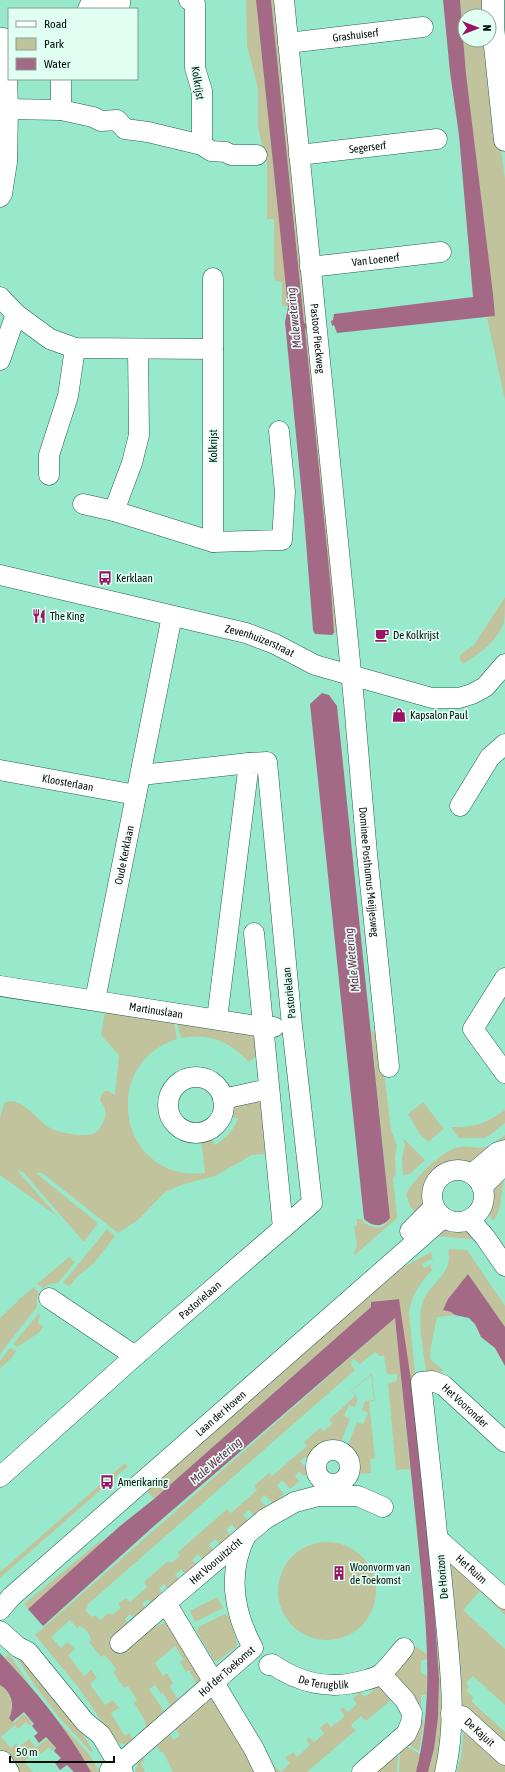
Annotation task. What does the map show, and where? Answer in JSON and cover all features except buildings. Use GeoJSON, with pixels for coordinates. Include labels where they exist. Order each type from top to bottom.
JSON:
{"type":"FeatureCollection","features":[{"type":"Feature","properties":{"kind":"main road"},"geometry":{"type":"LineString","coordinates":[[493,0],[493,27],[505,140]]}},
{"type":"Feature","properties":{"kind":"street"},"geometry":{"type":"LineString","coordinates":[[88,8],[90,5],[120,4],[120,0]]}},
{"type":"Feature","properties":{"kind":"street","name":"Kolkrijst"},"geometry":{"type":"LineString","coordinates":[[189,0],[194,4],[195,68],[202,91],[202,145]]}},
{"type":"Feature","properties":{"kind":"street","name":"Pastoor Pieckweg"},"geometry":{"type":"LineString","coordinates":[[284,0],[352,676]]}},
{"type":"Feature","properties":{"kind":"street","name":"Grashuiserf"},"geometry":{"type":"LineString","coordinates":[[288,43],[423,27]]}},
{"type":"Feature","properties":{"kind":"street"},"geometry":{"type":"LineString","coordinates":[[0,38],[3,38],[6,42],[8,109],[2,194],[0,197]]}},
{"type":"Feature","properties":{"kind":"street"},"geometry":{"type":"LineString","coordinates":[[61,80],[61,110]]}},
{"type":"Feature","properties":{"kind":"street"},"geometry":{"type":"LineString","coordinates":[[8,109],[61,110],[93,116],[101,121],[117,120],[125,129],[148,132],[202,145],[211,151],[226,152],[231,155],[256,155]]}},
{"type":"Feature","properties":{"kind":"street","name":"Segerserf"},"geometry":{"type":"LineString","coordinates":[[299,154],[437,139]]}},
{"type":"Feature","properties":{"kind":"street","name":"Van Loenerf"},"geometry":{"type":"LineString","coordinates":[[310,267],[441,252]]}},
{"type":"Feature","properties":{"kind":"street","name":"Kolkrijst"},"geometry":{"type":"LineString","coordinates":[[212,542],[213,278]]}},
{"type":"Feature","properties":{"kind":"street"},"geometry":{"type":"LineString","coordinates":[[0,297],[16,314],[50,339],[75,348],[138,350],[212,349]]}},
{"type":"Feature","properties":{"kind":"street"},"geometry":{"type":"LineString","coordinates":[[0,360],[16,314]]}},
{"type":"Feature","properties":{"kind":"street"},"geometry":{"type":"LineString","coordinates":[[49,475],[48,455],[68,396],[75,348]]}},
{"type":"Feature","properties":{"kind":"street"},"geometry":{"type":"LineString","coordinates":[[114,511],[132,463],[138,436],[138,350]]}},
{"type":"Feature","properties":{"kind":"street"},"geometry":{"type":"LineString","coordinates":[[83,504],[114,511],[212,542],[282,540],[285,492],[279,432]]}},
{"type":"Feature","properties":{"kind":"street","name":"Zevenhuizerstraat"},"geometry":{"type":"LineString","coordinates":[[0,575],[246,633],[276,644],[315,665],[432,698],[459,698],[472,694],[485,687],[505,664]]}},
{"type":"Feature","properties":{"kind":"street","name":"Oude Kerklaan"},"geometry":{"type":"LineString","coordinates":[[95,1000],[172,616]]}},
{"type":"Feature","properties":{"kind":"street","name":"Dominee Posthumus Meijjesweg"},"geometry":{"type":"LineString","coordinates":[[352,676],[367,854],[389,1067]]}},
{"type":"Feature","properties":{"kind":"street"},"geometry":{"type":"LineString","coordinates":[[460,806],[490,757],[505,744]]}},
{"type":"Feature","properties":{"kind":"street","name":"Pastorielaan"},"geometry":{"type":"LineString","coordinates":[[0,1477],[135,1356],[312,1203],[292,1026],[267,762],[141,775]]}},
{"type":"Feature","properties":{"kind":"street"},"geometry":{"type":"LineString","coordinates":[[249,763],[217,1019],[263,1027],[292,1026]]}},
{"type":"Feature","properties":{"kind":"street","name":"Kloosterlaan"},"geometry":{"type":"LineString","coordinates":[[0,770],[136,794]]}},
{"type":"Feature","properties":{"kind":"street"},"geometry":{"type":"LineString","coordinates":[[254,933],[283,1228]]}},
{"type":"Feature","properties":{"kind":"street"},"geometry":{"type":"LineString","coordinates":[[505,978],[473,1029],[505,1074]]}},
{"type":"Feature","properties":{"kind":"street"},"geometry":{"type":"LineString","coordinates":[[0,986],[95,1000]]}},
{"type":"Feature","properties":{"kind":"street","name":"Martinuslaan"},"geometry":{"type":"LineString","coordinates":[[95,1000],[217,1019]]}},
{"type":"Feature","properties":{"kind":"street"},"geometry":{"type":"LineString","coordinates":[[223,1099],[269,1089]]}},
{"type":"Feature","properties":{"kind":"street"},"geometry":{"type":"LineString","coordinates":[[477,1181],[498,1152],[505,1150]]}},
{"type":"Feature","properties":{"kind":"street"},"geometry":{"type":"LineString","coordinates":[[477,1181],[505,1164]]}},
{"type":"Feature","properties":{"kind":"street"},"geometry":{"type":"LineString","coordinates":[[454,1170],[464,1171],[477,1181],[484,1201],[476,1214],[461,1222],[452,1222],[438,1212],[432,1197],[433,1188],[438,1179],[445,1173],[454,1170]]}},
{"type":"Feature","properties":{"kind":"street","name":"Laan der Hoven"},"geometry":{"type":"LineString","coordinates":[[0,1591],[415,1226],[438,1212]]}},
{"type":"Feature","properties":{"kind":"street","name":"Laan der Hoven"},"geometry":{"type":"LineString","coordinates":[[0,1611],[12,1597],[438,1212]]}},
{"type":"Feature","properties":{"kind":"street"},"geometry":{"type":"LineString","coordinates":[[476,1214],[491,1226],[505,1245]]}},
{"type":"Feature","properties":{"kind":"street"},"geometry":{"type":"LineString","coordinates":[[476,1214],[485,1237],[505,1266]]}},
{"type":"Feature","properties":{"kind":"street"},"geometry":{"type":"LineString","coordinates":[[49,1298],[135,1356]]}},
{"type":"Feature","properties":{"kind":"street","name":"Het Vooronder"},"geometry":{"type":"LineString","coordinates":[[421,1382],[432,1381],[442,1385],[505,1442]]}},
{"type":"Feature","properties":{"kind":"street","name":"De Horizon"},"geometry":{"type":"LineString","coordinates":[[421,1382],[446,1628],[451,1714],[450,1746],[445,1772]]}},
{"type":"Feature","properties":{"kind":"street"},"geometry":{"type":"LineString","coordinates":[[334,1449],[341,1451],[349,1460],[351,1465],[349,1474],[343,1483],[323,1486],[317,1461],[321,1455],[327,1451],[334,1449]]}},
{"type":"Feature","properties":{"kind":"street"},"geometry":{"type":"LineString","coordinates":[[323,1486],[358,1496],[383,1507]]}},
{"type":"Feature","properties":{"kind":"street","name":"Het Vooruitzicht"},"geometry":{"type":"LineString","coordinates":[[120,1643],[265,1519],[323,1486]]}},
{"type":"Feature","properties":{"kind":"street","name":"Hof der Toekomst"},"geometry":{"type":"LineString","coordinates":[[115,1770],[253,1648],[244,1631],[236,1606],[235,1597],[238,1556],[246,1535]]}},
{"type":"Feature","properties":{"kind":"street","name":"Het Ruim"},"geometry":{"type":"LineString","coordinates":[[438,1539],[505,1599]]}},
{"type":"Feature","properties":{"kind":"street"},"geometry":{"type":"LineString","coordinates":[[166,1603],[254,1749],[265,1772]]}},
{"type":"Feature","properties":{"kind":"street"},"geometry":{"type":"LineString","coordinates":[[0,1611],[26,1641],[28,1652]]}},
{"type":"Feature","properties":{"kind":"street"},"geometry":{"type":"LineString","coordinates":[[0,1630],[18,1646],[28,1652],[85,1722],[92,1741],[115,1770]]}},
{"type":"Feature","properties":{"kind":"street"},"geometry":{"type":"LineString","coordinates":[[362,1772],[406,1734],[411,1723],[412,1713],[405,1700],[381,1674],[404,1648]]}},
{"type":"Feature","properties":{"kind":"street","name":"De Terugblik"},"geometry":{"type":"LineString","coordinates":[[269,1665],[272,1664],[290,1675],[308,1682],[327,1685],[348,1685],[381,1674]]}},
{"type":"Feature","properties":{"kind":"street","name":"De Kajuit"},"geometry":{"type":"LineString","coordinates":[[451,1714],[462,1716],[505,1755]]}},
{"type":"Feature","properties":{"kind":"street"},"geometry":{"type":"LineString","coordinates":[[0,1761],[2,1761],[9,1772]]}},
{"type":"Feature","properties":{"kind":"green space"},"geometry":{"type":"Polygon","coordinates":[[[246,0],[256,0],[288,306],[282,306],[282,282],[275,281],[274,274],[274,219],[267,219],[267,164],[258,128],[258,89],[247,46],[246,0]]]}},
{"type":"Feature","properties":{"kind":"green space"},"geometry":{"type":"Polygon","coordinates":[[[271,0],[279,0],[337,630],[334,633],[306,328],[304,324],[271,0]]]}},
{"type":"Feature","properties":{"kind":"green space"},"geometry":{"type":"Polygon","coordinates":[[[460,0],[487,0],[487,8],[461,8],[460,0]]]}},
{"type":"Feature","properties":{"kind":"green space"},"geometry":{"type":"Polygon","coordinates":[[[464,48],[490,48],[493,93],[505,179],[505,400],[487,318],[495,316],[464,48]]]}},
{"type":"Feature","properties":{"kind":"green space"},"geometry":{"type":"Polygon","coordinates":[[[505,597],[504,622],[501,629],[493,641],[463,664],[460,659],[460,655],[474,645],[505,597]]]}},
{"type":"Feature","properties":{"kind":"green space"},"geometry":{"type":"Polygon","coordinates":[[[105,1012],[174,1021],[177,1039],[152,1052],[136,1072],[128,1095],[129,1119],[138,1142],[153,1160],[176,1171],[205,1173],[201,1138],[210,1136],[215,1145],[226,1137],[238,1119],[228,1115],[230,1105],[253,1099],[261,1103],[266,1154],[252,1155],[215,1176],[181,1185],[165,1192],[138,1220],[118,1233],[42,1173],[36,1173],[98,1223],[84,1242],[23,1172],[17,1170],[57,1216],[0,1175],[0,1118],[4,1103],[11,1101],[23,1105],[45,1125],[54,1130],[86,1135],[95,1133],[99,1129],[106,1114],[104,1106],[100,1101],[101,1096],[104,1091],[108,1091],[115,1095],[119,1055],[101,1035],[105,1012]]]}},
{"type":"Feature","properties":{"kind":"green space"},"geometry":{"type":"Polygon","coordinates":[[[177,1022],[253,1034],[257,1055],[249,1062],[234,1048],[218,1040],[201,1037],[181,1038],[177,1022]]]}},
{"type":"Feature","properties":{"kind":"green space"},"geometry":{"type":"Polygon","coordinates":[[[371,1029],[373,1032],[376,1031],[383,1063],[391,1130],[397,1145],[395,1157],[396,1176],[393,1177],[397,1218],[355,1255],[353,1254],[357,1246],[354,1226],[357,1226],[357,1219],[362,1219],[363,1222],[378,1228],[384,1225],[390,1218],[371,1029]]]}},
{"type":"Feature","properties":{"kind":"green space"},"geometry":{"type":"Polygon","coordinates":[[[423,1102],[444,1129],[428,1142],[419,1133],[408,1114],[423,1102]]]}},
{"type":"Feature","properties":{"kind":"green space"},"geometry":{"type":"Polygon","coordinates":[[[505,1110],[505,1123],[484,1138],[459,1138],[451,1127],[480,1124],[492,1119],[505,1110]]]}},
{"type":"Feature","properties":{"kind":"green space"},"geometry":{"type":"Polygon","coordinates":[[[505,1135],[505,1143],[472,1167],[451,1166],[439,1172],[430,1182],[427,1190],[427,1201],[419,1217],[410,1206],[406,1194],[429,1166],[444,1154],[459,1147],[486,1147],[493,1144],[505,1135]]]}},
{"type":"Feature","properties":{"kind":"green space"},"geometry":{"type":"Polygon","coordinates":[[[403,1138],[425,1160],[410,1174],[403,1175],[402,1157],[405,1146],[403,1138]]]}},
{"type":"Feature","properties":{"kind":"green space"},"geometry":{"type":"Polygon","coordinates":[[[505,1169],[500,1207],[496,1218],[493,1221],[489,1214],[488,1200],[493,1187],[505,1169]]]}},
{"type":"Feature","properties":{"kind":"green space"},"geometry":{"type":"Polygon","coordinates":[[[448,1226],[466,1229],[474,1238],[437,1236],[448,1226]]]}},
{"type":"Feature","properties":{"kind":"green space"},"geometry":{"type":"Polygon","coordinates":[[[107,1229],[115,1236],[94,1263],[77,1277],[70,1286],[63,1283],[107,1229]]]}},
{"type":"Feature","properties":{"kind":"green space"},"geometry":{"type":"Polygon","coordinates":[[[450,1249],[467,1250],[505,1306],[505,1327],[468,1274],[448,1299],[444,1309],[455,1315],[437,1317],[430,1359],[443,1370],[440,1374],[426,1372],[420,1320],[422,1304],[429,1291],[444,1273],[449,1259],[448,1251],[450,1249]]]}},
{"type":"Feature","properties":{"kind":"green space"},"geometry":{"type":"Polygon","coordinates":[[[431,1252],[433,1261],[431,1259],[422,1264],[424,1268],[431,1264],[430,1267],[433,1269],[414,1294],[409,1313],[446,1682],[439,1772],[428,1772],[434,1749],[438,1718],[439,1679],[433,1589],[399,1299],[371,1302],[371,1307],[154,1499],[147,1491],[400,1269],[431,1252]]]}},
{"type":"Feature","properties":{"kind":"green space"},"geometry":{"type":"Polygon","coordinates":[[[69,1257],[75,1262],[58,1283],[50,1284],[43,1288],[37,1284],[69,1257]]]}},
{"type":"Feature","properties":{"kind":"green space"},"geometry":{"type":"Polygon","coordinates":[[[34,1287],[39,1292],[37,1307],[0,1354],[0,1318],[34,1287]]]}},
{"type":"Feature","properties":{"kind":"green space"},"geometry":{"type":"Polygon","coordinates":[[[39,1313],[40,1316],[38,1323],[43,1326],[40,1332],[17,1347],[13,1344],[39,1313]]]}},
{"type":"Feature","properties":{"kind":"green space"},"geometry":{"type":"Polygon","coordinates":[[[395,1318],[410,1469],[396,1470],[388,1383],[397,1381],[397,1374],[387,1374],[384,1356],[379,1356],[375,1352],[360,1364],[354,1359],[350,1363],[355,1370],[87,1605],[88,1607],[85,1610],[92,1617],[95,1615],[100,1620],[109,1613],[112,1615],[121,1608],[118,1604],[126,1598],[130,1602],[147,1587],[144,1582],[168,1561],[171,1563],[180,1556],[178,1552],[227,1509],[231,1513],[257,1490],[254,1486],[269,1473],[272,1476],[307,1446],[304,1442],[320,1428],[324,1431],[333,1423],[329,1420],[355,1396],[351,1391],[372,1373],[375,1401],[369,1402],[375,1458],[370,1459],[371,1473],[356,1474],[355,1460],[346,1450],[357,1422],[363,1424],[368,1413],[362,1410],[365,1401],[374,1400],[371,1375],[352,1391],[358,1399],[355,1407],[349,1405],[344,1416],[350,1419],[339,1447],[326,1449],[317,1456],[313,1464],[305,1457],[300,1461],[308,1470],[312,1466],[312,1470],[304,1476],[299,1472],[295,1476],[300,1481],[290,1489],[282,1480],[277,1486],[284,1494],[273,1504],[265,1495],[260,1500],[268,1509],[257,1519],[249,1510],[243,1515],[251,1524],[240,1533],[232,1525],[226,1529],[233,1539],[223,1548],[215,1539],[209,1545],[217,1554],[206,1563],[198,1554],[192,1560],[200,1568],[189,1578],[181,1569],[175,1575],[183,1583],[172,1593],[164,1584],[159,1589],[166,1598],[155,1607],[147,1599],[142,1604],[150,1613],[139,1623],[130,1614],[125,1619],[133,1628],[118,1631],[114,1635],[126,1642],[169,1620],[201,1679],[136,1736],[146,1726],[146,1722],[134,1703],[137,1700],[128,1686],[124,1688],[113,1672],[116,1669],[111,1662],[104,1655],[101,1657],[89,1642],[91,1640],[87,1632],[80,1626],[77,1628],[70,1620],[51,1637],[61,1648],[68,1642],[75,1649],[68,1655],[84,1676],[91,1670],[97,1678],[90,1684],[105,1705],[113,1700],[119,1708],[111,1713],[125,1736],[129,1733],[133,1739],[128,1743],[123,1744],[116,1742],[78,1687],[35,1635],[395,1318]],[[175,1646],[155,1663],[163,1676],[167,1673],[173,1683],[170,1687],[178,1699],[196,1683],[189,1670],[186,1672],[180,1662],[183,1659],[175,1646]],[[155,1685],[149,1689],[164,1711],[170,1705],[163,1693],[161,1694],[155,1685]]]}},
{"type":"Feature","properties":{"kind":"green space"},"geometry":{"type":"Polygon","coordinates":[[[10,1348],[16,1351],[11,1359],[0,1369],[0,1361],[10,1348]]]}},
{"type":"Feature","properties":{"kind":"green space"},"geometry":{"type":"Polygon","coordinates":[[[125,1463],[128,1466],[0,1578],[0,1572],[125,1463]]]}},
{"type":"Feature","properties":{"kind":"green space"},"geometry":{"type":"Polygon","coordinates":[[[101,1540],[104,1541],[28,1609],[24,1604],[101,1540]]]}},
{"type":"Feature","properties":{"kind":"green space"},"geometry":{"type":"Polygon","coordinates":[[[327,1542],[346,1545],[362,1556],[373,1572],[376,1591],[373,1610],[362,1626],[346,1637],[327,1640],[308,1637],[292,1626],[281,1610],[278,1591],[281,1572],[292,1556],[308,1545],[327,1542]]]}},
{"type":"Feature","properties":{"kind":"green space"},"geometry":{"type":"Polygon","coordinates":[[[452,1564],[505,1605],[505,1615],[480,1591],[463,1610],[505,1649],[505,1705],[473,1676],[466,1683],[469,1687],[466,1690],[474,1698],[471,1701],[505,1732],[505,1745],[461,1706],[450,1566],[452,1564]]]}},
{"type":"Feature","properties":{"kind":"green space"},"geometry":{"type":"Polygon","coordinates":[[[217,1597],[223,1608],[195,1622],[190,1611],[217,1597]]]}},
{"type":"Feature","properties":{"kind":"green space"},"geometry":{"type":"Polygon","coordinates":[[[225,1614],[229,1616],[237,1643],[236,1647],[218,1661],[214,1661],[197,1632],[198,1627],[225,1614]]]}},
{"type":"Feature","properties":{"kind":"green space"},"geometry":{"type":"Polygon","coordinates":[[[410,1643],[427,1654],[427,1659],[421,1661],[421,1673],[427,1676],[426,1695],[421,1695],[421,1718],[424,1720],[419,1751],[409,1745],[412,1742],[410,1741],[394,1676],[410,1643]]]}},
{"type":"Feature","properties":{"kind":"green space"},"geometry":{"type":"Polygon","coordinates":[[[14,1650],[77,1724],[93,1751],[91,1752],[59,1717],[36,1687],[12,1651],[14,1650]]]}},
{"type":"Feature","properties":{"kind":"green space"},"geometry":{"type":"Polygon","coordinates":[[[9,1654],[30,1685],[5,1658],[9,1654]]]}},
{"type":"Feature","properties":{"kind":"green space"},"geometry":{"type":"Polygon","coordinates":[[[374,1681],[391,1700],[366,1721],[361,1716],[351,1726],[356,1730],[307,1772],[281,1772],[290,1763],[285,1758],[293,1752],[297,1757],[310,1745],[306,1740],[309,1737],[314,1742],[324,1734],[320,1728],[327,1722],[331,1727],[344,1717],[340,1710],[343,1707],[348,1712],[357,1704],[353,1699],[360,1692],[365,1697],[373,1690],[370,1684],[374,1681]]]}},
{"type":"Feature","properties":{"kind":"green space"},"geometry":{"type":"Polygon","coordinates":[[[0,1685],[7,1692],[11,1700],[11,1713],[9,1718],[14,1723],[24,1714],[32,1723],[29,1726],[26,1722],[18,1729],[15,1725],[1,1737],[11,1748],[16,1743],[19,1747],[29,1739],[36,1748],[47,1739],[55,1748],[52,1751],[49,1747],[41,1754],[37,1750],[24,1762],[33,1772],[16,1772],[0,1748],[0,1685]]]}},
{"type":"Feature","properties":{"kind":"green space"},"geometry":{"type":"Polygon","coordinates":[[[212,1697],[261,1772],[173,1772],[163,1752],[161,1752],[157,1746],[143,1758],[144,1761],[141,1763],[145,1772],[135,1772],[139,1760],[169,1734],[174,1740],[180,1735],[175,1729],[212,1697]]]}},
{"type":"Feature","properties":{"kind":"green space"},"geometry":{"type":"Polygon","coordinates":[[[61,1724],[89,1754],[100,1772],[91,1772],[61,1724]]]}},
{"type":"Feature","properties":{"kind":"green space"},"geometry":{"type":"Polygon","coordinates":[[[466,1732],[505,1761],[505,1772],[457,1772],[462,1752],[463,1734],[466,1732]]]}},
{"type":"Feature","properties":{"kind":"green space"},"geometry":{"type":"Polygon","coordinates":[[[406,1746],[420,1754],[416,1772],[399,1772],[400,1752],[406,1746]]]}},
{"type":"Feature","properties":{"kind":"green space"},"geometry":{"type":"Polygon","coordinates":[[[398,1753],[397,1772],[377,1772],[398,1753]]]}},
{"type":"Feature","properties":{"kind":"green space"},"geometry":{"type":"Polygon","coordinates":[[[275,1767],[281,1772],[270,1772],[275,1767]]]}},
{"type":"Feature","properties":{"kind":"water","name":"Malewetering"},"geometry":{"type":"Polygon","coordinates":[[[256,0],[271,0],[304,323],[306,324],[305,329],[331,589],[334,633],[332,635],[315,634],[313,630],[304,517],[285,322],[288,307],[256,0]]]}},
{"type":"Feature","properties":{"kind":"water"},"geometry":{"type":"Polygon","coordinates":[[[443,0],[460,0],[461,8],[457,8],[457,48],[464,48],[495,316],[337,333],[334,325],[332,326],[331,321],[333,320],[334,314],[473,297],[459,135],[450,72],[443,0]]]}},
{"type":"Feature","properties":{"kind":"water","name":"Male Wetering"},"geometry":{"type":"Polygon","coordinates":[[[322,693],[329,695],[337,706],[390,1218],[381,1225],[371,1224],[364,1219],[310,704],[322,693]]]}},
{"type":"Feature","properties":{"kind":"water"},"geometry":{"type":"Polygon","coordinates":[[[468,1274],[505,1327],[505,1366],[495,1348],[481,1337],[475,1324],[469,1318],[455,1315],[451,1312],[443,1310],[448,1299],[468,1274]]]}},
{"type":"Feature","properties":{"kind":"water","name":"Male Wetering"},"geometry":{"type":"Polygon","coordinates":[[[399,1299],[412,1387],[433,1589],[439,1679],[438,1718],[434,1749],[428,1772],[416,1772],[426,1712],[427,1652],[423,1592],[395,1318],[154,1526],[43,1626],[28,1609],[120,1526],[154,1499],[371,1307],[371,1302],[399,1299]]]}},
{"type":"Feature","properties":{"kind":"water"},"geometry":{"type":"Polygon","coordinates":[[[0,1653],[61,1725],[91,1772],[74,1772],[67,1765],[60,1770],[55,1763],[61,1758],[54,1751],[56,1748],[46,1737],[39,1743],[34,1736],[38,1733],[32,1726],[34,1724],[24,1712],[12,1722],[9,1718],[12,1709],[10,1695],[0,1685],[0,1653]]]}},
{"type":"Feature","properties":{"kind":"place","name":"Kerklaan"},"geometry":{"type":"Point","coordinates":[105,578]}},
{"type":"Feature","properties":{"kind":"place","name":"The King"},"geometry":{"type":"Point","coordinates":[39,616]}},
{"type":"Feature","properties":{"kind":"place","name":"De Kolkrijst"},"geometry":{"type":"Point","coordinates":[382,635]}},
{"type":"Feature","properties":{"kind":"place","name":"Kapsalon Paul"},"geometry":{"type":"Point","coordinates":[399,715]}},
{"type":"Feature","properties":{"kind":"place","name":"Amerikaring"},"geometry":{"type":"Point","coordinates":[107,1482]}},
{"type":"Feature","properties":{"kind":"place","name":"Woonvorm van de Toekomst"},"geometry":{"type":"Point","coordinates":[339,1573]}}]}
